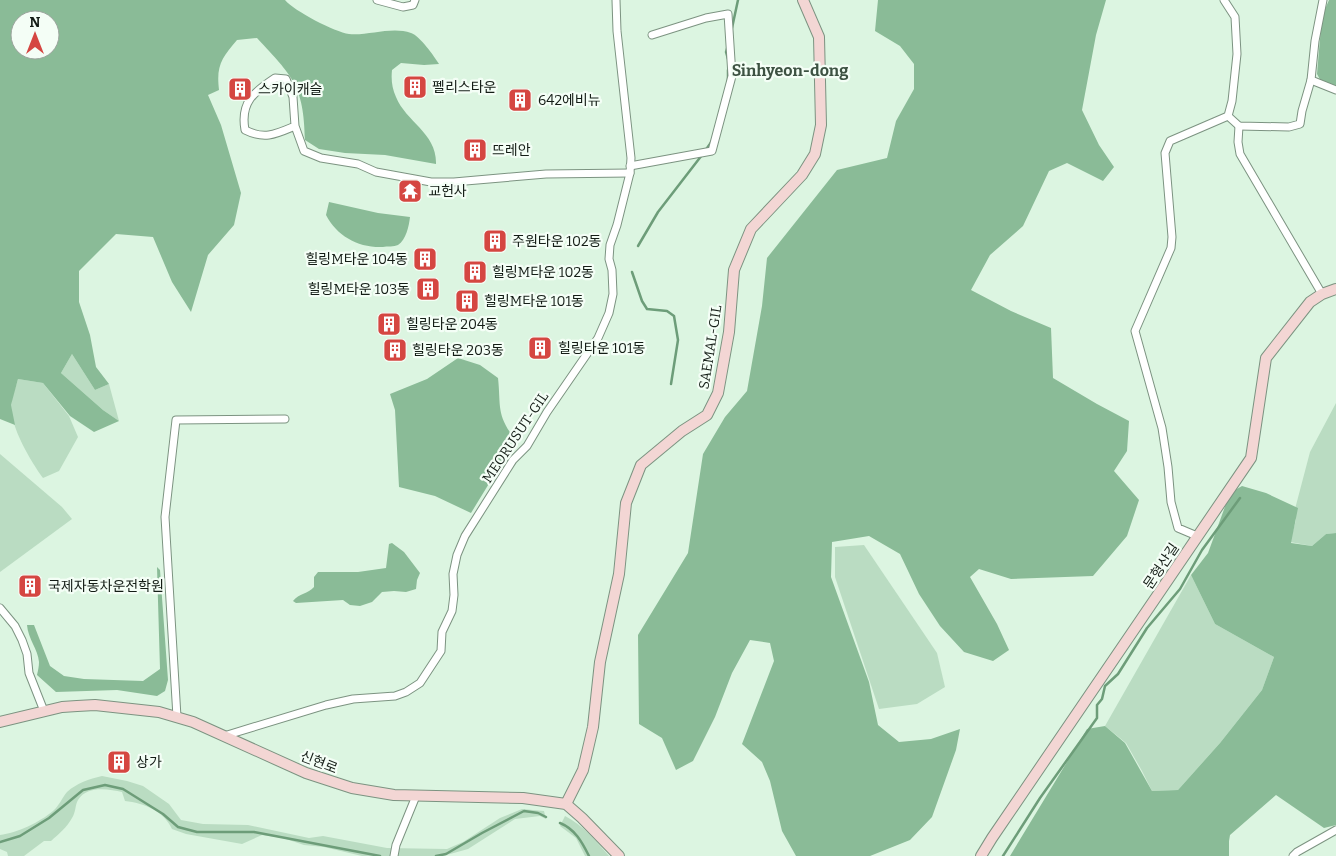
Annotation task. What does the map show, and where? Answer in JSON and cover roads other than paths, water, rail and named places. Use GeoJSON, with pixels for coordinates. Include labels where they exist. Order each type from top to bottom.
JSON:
{"type":"FeatureCollection","features":[{"type":"Feature","properties":{"kind":"street"},"geometry":{"type":"LineString","coordinates":[[377,0],[403,8],[413,5],[415,0]]}},
{"type":"Feature","properties":{"kind":"street","name":"MEORUSUT-GIL"},"geometry":{"type":"LineString","coordinates":[[224,736],[326,705],[353,699],[395,696],[406,692],[420,683],[441,651],[442,632],[452,611],[454,595],[453,574],[457,555],[466,536],[513,460],[527,446],[547,412],[598,338],[609,313],[613,294],[612,270],[609,259],[610,245],[617,225],[630,169],[628,127],[617,31],[616,0]]}},
{"type":"Feature","properties":{"kind":"street","name":"SAEMAL-GIL"},"geometry":{"type":"LineString","coordinates":[[566,804],[583,770],[593,727],[600,662],[619,574],[626,503],[641,465],[682,431],[707,415],[718,393],[729,332],[734,270],[751,229],[802,175],[815,154],[821,125],[819,37],[803,0]]}},
{"type":"Feature","properties":{"kind":"street"},"geometry":{"type":"LineString","coordinates":[[1224,0],[1235,17],[1237,54],[1232,101],[1228,116]]}},
{"type":"Feature","properties":{"kind":"street"},"geometry":{"type":"LineString","coordinates":[[1228,116],[1239,126],[1289,128],[1300,124],[1311,80],[1315,41],[1324,0]]}},
{"type":"Feature","properties":{"kind":"street"},"geometry":{"type":"LineString","coordinates":[[295,126],[272,136],[255,135],[246,130],[243,116],[246,107],[257,90],[275,78],[286,80],[293,97],[295,126],[304,151],[321,158],[358,164],[376,172],[431,182],[630,169],[712,151],[732,76],[728,14],[706,18],[652,35]]}},
{"type":"Feature","properties":{"kind":"street"},"geometry":{"type":"LineString","coordinates":[[1311,80],[1336,90]]}},
{"type":"Feature","properties":{"kind":"street"},"geometry":{"type":"LineString","coordinates":[[1197,536],[1178,528],[1173,515],[1168,460],[1162,428],[1135,331],[1171,248],[1172,236],[1165,153],[1170,141],[1228,116]]}},
{"type":"Feature","properties":{"kind":"street"},"geometry":{"type":"LineString","coordinates":[[1239,126],[1238,142],[1240,154],[1322,294]]}},
{"type":"Feature","properties":{"kind":"street","name":"문형산길"},"geometry":{"type":"LineString","coordinates":[[982,856],[987,845],[1251,458],[1266,358],[1310,302],[1322,294],[1336,289]]}},
{"type":"Feature","properties":{"kind":"street"},"geometry":{"type":"LineString","coordinates":[[177,718],[165,517],[176,420],[285,419]]}},
{"type":"Feature","properties":{"kind":"street"},"geometry":{"type":"LineString","coordinates":[[0,608],[15,626],[22,640],[27,654],[29,673],[44,711]]}},
{"type":"Feature","properties":{"kind":"street","name":"신현로"},"geometry":{"type":"LineString","coordinates":[[0,722],[62,707],[95,705],[159,712],[193,722],[306,773],[352,788],[394,795],[523,798],[566,804]]}},
{"type":"Feature","properties":{"kind":"street"},"geometry":{"type":"LineString","coordinates":[[394,856],[396,845],[416,796]]}},
{"type":"Feature","properties":{"kind":"street"},"geometry":{"type":"LineString","coordinates":[[566,804],[619,856]]}},
{"type":"Feature","properties":{"kind":"street"},"geometry":{"type":"LineString","coordinates":[[1294,856],[1297,852],[1336,830]]}},
{"type":"Feature","properties":{"kind":"waterway"},"geometry":{"type":"LineString","coordinates":[[732,28],[738,0]]}},
{"type":"Feature","properties":{"kind":"waterway"},"geometry":{"type":"LineString","coordinates":[[728,45],[726,52],[728,59]]}},
{"type":"Feature","properties":{"kind":"waterway"},"geometry":{"type":"LineString","coordinates":[[728,70],[728,82]]}},
{"type":"Feature","properties":{"kind":"waterway"},"geometry":{"type":"LineString","coordinates":[[705,151],[712,141]]}},
{"type":"Feature","properties":{"kind":"waterway"},"geometry":{"type":"LineString","coordinates":[[638,246],[658,212],[702,155]]}},
{"type":"Feature","properties":{"kind":"waterway"},"geometry":{"type":"LineString","coordinates":[[632,272],[642,301],[647,309],[667,311],[674,316],[678,340],[671,384]]}},
{"type":"Feature","properties":{"kind":"waterway"},"geometry":{"type":"LineString","coordinates":[[1003,856],[1040,798],[1097,718],[1097,705],[1102,699],[1105,686],[1118,674],[1147,628],[1180,589],[1202,550],[1240,498]]}},
{"type":"Feature","properties":{"kind":"waterway"},"geometry":{"type":"LineString","coordinates":[[0,842],[20,836],[49,818],[83,790],[105,785],[123,789],[163,814],[178,827],[197,832],[254,832],[380,856]]}},
{"type":"Feature","properties":{"kind":"waterway"},"geometry":{"type":"LineString","coordinates":[[436,856],[446,854],[524,811],[538,813],[546,817]]}},
{"type":"Feature","properties":{"kind":"waterway"},"geometry":{"type":"LineString","coordinates":[[560,823],[574,832],[589,856]]}},
{"type":"Feature","properties":{"kind":"place","name":"펠리스타운"},"geometry":{"type":"Point","coordinates":[415,87]}},
{"type":"Feature","properties":{"kind":"place","name":"스카이캐슬"},"geometry":{"type":"Point","coordinates":[240,89]}},
{"type":"Feature","properties":{"kind":"place","name":"642에비뉴"},"geometry":{"type":"Point","coordinates":[520,100]}},
{"type":"Feature","properties":{"kind":"place","name":"뜨레안"},"geometry":{"type":"Point","coordinates":[475,150]}},
{"type":"Feature","properties":{"kind":"place","name":"교헌사"},"geometry":{"type":"Point","coordinates":[410,191]}},
{"type":"Feature","properties":{"kind":"place","name":"주원타운 102동"},"geometry":{"type":"Point","coordinates":[495,241]}},
{"type":"Feature","properties":{"kind":"place","name":"힐링M타운 104동"},"geometry":{"type":"Point","coordinates":[425,259]}},
{"type":"Feature","properties":{"kind":"place","name":"힐링M타운 102동"},"geometry":{"type":"Point","coordinates":[475,272]}},
{"type":"Feature","properties":{"kind":"place","name":"힐링M타운 103동"},"geometry":{"type":"Point","coordinates":[428,289]}},
{"type":"Feature","properties":{"kind":"place","name":"힐링M타운 101동"},"geometry":{"type":"Point","coordinates":[467,301]}},
{"type":"Feature","properties":{"kind":"place","name":"힐링타운 204동"},"geometry":{"type":"Point","coordinates":[389,324]}},
{"type":"Feature","properties":{"kind":"place","name":"힐링타운 101동"},"geometry":{"type":"Point","coordinates":[540,348]}},
{"type":"Feature","properties":{"kind":"place","name":"힐링타운 203동"},"geometry":{"type":"Point","coordinates":[395,350]}},
{"type":"Feature","properties":{"kind":"place","name":"국제자동차운전학원"},"geometry":{"type":"Point","coordinates":[30,586]}},
{"type":"Feature","properties":{"kind":"place","name":"상가"},"geometry":{"type":"Point","coordinates":[119,762]}},
{"type":"Feature","properties":{"kind":"district","name":"Sinhyeon-dong"},"geometry":{"type":"Point","coordinates":[790,70]}}]}
